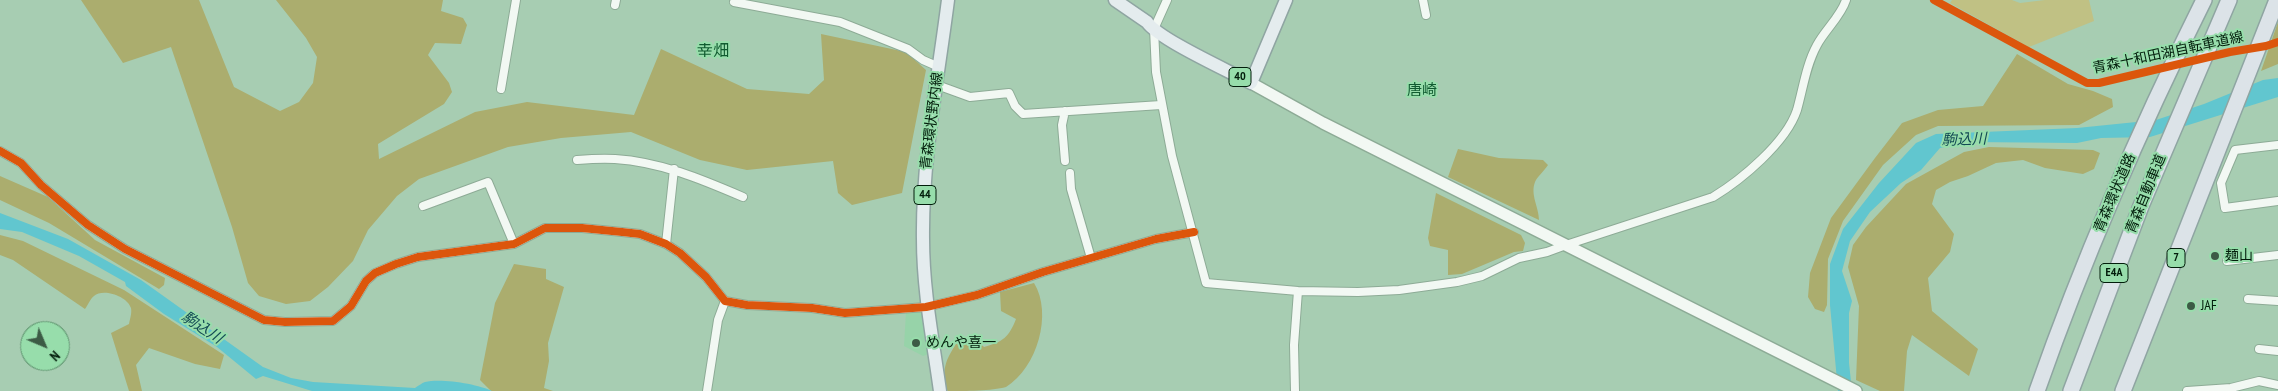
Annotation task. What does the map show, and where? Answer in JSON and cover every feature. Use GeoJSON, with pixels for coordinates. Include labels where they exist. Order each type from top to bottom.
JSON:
{"type":"FeatureCollection","features":[{"type":"Feature","properties":{"kind":"highway","name":"青森環状道路"},"geometry":{"type":"LineString","coordinates":[[2038,391],[2080,277],[2133,152],[2204,0]]}},
{"type":"Feature","properties":{"kind":"highway","name":"青森自動車道"},"geometry":{"type":"LineString","coordinates":[[2071,391],[2111,281],[2161,157],[2229,0]]}},
{"type":"Feature","properties":{"kind":"highway","name":"7"},"geometry":{"type":"LineString","coordinates":[[2123,391],[2277,0]]}},
{"type":"Feature","properties":{"kind":"main road","name":"青森環状野内線"},"geometry":{"type":"LineString","coordinates":[[940,391],[926,307],[922,240],[928,143],[948,0]]}},
{"type":"Feature","properties":{"kind":"main road","name":"40"},"geometry":{"type":"LineString","coordinates":[[1104,0],[1144,26],[1152,28],[1251,83],[1286,0]]}},
{"type":"Feature","properties":{"kind":"main road","name":"40"},"geometry":{"type":"LineString","coordinates":[[1115,0],[1147,22],[1152,28]]}},
{"type":"Feature","properties":{"kind":"street"},"geometry":{"type":"LineString","coordinates":[[501,89],[516,0]]}},
{"type":"Feature","properties":{"kind":"street"},"geometry":{"type":"LineString","coordinates":[[735,0],[734,2],[840,22],[908,49],[923,60],[939,67]]}},
{"type":"Feature","properties":{"kind":"street"},"geometry":{"type":"LineString","coordinates":[[1167,0],[1152,28],[1161,105],[1172,156],[1206,282],[1298,291],[1358,292],[1457,282],[1482,276],[1519,258],[1547,252],[1566,244],[1713,197],[1733,185],[1778,141],[1796,113],[1809,65],[1817,45],[1846,0]]}},
{"type":"Feature","properties":{"kind":"street"},"geometry":{"type":"LineString","coordinates":[[1422,0],[1426,15]]}},
{"type":"Feature","properties":{"kind":"street"},"geometry":{"type":"LineString","coordinates":[[1251,83],[1323,123],[1856,391]]}},
{"type":"Feature","properties":{"kind":"street"},"geometry":{"type":"LineString","coordinates":[[937,85],[970,97],[1009,93],[1015,106],[1023,114],[1161,105]]}},
{"type":"Feature","properties":{"kind":"street"},"geometry":{"type":"LineString","coordinates":[[1065,111],[1062,125],[1065,162]]}},
{"type":"Feature","properties":{"kind":"street"},"geometry":{"type":"LineString","coordinates":[[2278,145],[2235,150],[2221,183],[2225,208],[2278,201]]}},
{"type":"Feature","properties":{"kind":"street"},"geometry":{"type":"LineString","coordinates":[[0,151],[21,163],[41,185],[88,225],[125,249],[264,320],[285,322],[333,322],[351,306],[366,281],[375,273],[396,264],[418,257],[514,244],[545,228],[582,228],[640,234],[666,244],[696,267],[716,288],[725,301],[747,305],[812,308],[845,313],[926,307],[977,295],[1156,239],[1194,232]]}},
{"type":"Feature","properties":{"kind":"street"},"geometry":{"type":"LineString","coordinates":[[577,160],[613,158],[674,169],[743,197]]}},
{"type":"Feature","properties":{"kind":"street"},"geometry":{"type":"LineString","coordinates":[[666,244],[674,169]]}},
{"type":"Feature","properties":{"kind":"street"},"geometry":{"type":"LineString","coordinates":[[1070,173],[1071,189],[1091,258]]}},
{"type":"Feature","properties":{"kind":"street"},"geometry":{"type":"LineString","coordinates":[[423,206],[488,182],[514,244]]}},
{"type":"Feature","properties":{"kind":"street"},"geometry":{"type":"LineString","coordinates":[[2227,261],[2278,255]]}},
{"type":"Feature","properties":{"kind":"street"},"geometry":{"type":"LineString","coordinates":[[1295,391],[1294,345],[1298,291]]}},
{"type":"Feature","properties":{"kind":"street"},"geometry":{"type":"LineString","coordinates":[[2248,299],[2278,301]]}},
{"type":"Feature","properties":{"kind":"street"},"geometry":{"type":"LineString","coordinates":[[707,391],[718,320],[725,301]]}},
{"type":"Feature","properties":{"kind":"street"},"geometry":{"type":"LineString","coordinates":[[2259,349],[2278,350]]}},
{"type":"Feature","properties":{"kind":"street"},"geometry":{"type":"LineString","coordinates":[[2186,391],[2230,388],[2260,381],[2278,385]]}},
{"type":"Feature","properties":{"kind":"shaded area"},"geometry":{"type":"Polygon","coordinates":[[[81,0],[199,0],[234,87],[280,111],[299,102],[313,83],[317,57],[306,38],[276,0],[443,0],[441,11],[463,18],[467,25],[461,44],[435,43],[428,55],[449,83],[452,92],[444,104],[378,144],[379,159],[475,112],[527,102],[634,115],[661,49],[747,89],[809,94],[824,80],[821,34],[906,52],[926,70],[902,193],[852,205],[838,193],[833,161],[747,170],[700,160],[631,132],[561,138],[508,147],[419,179],[397,196],[368,230],[353,261],[328,287],[310,301],[286,304],[259,296],[248,283],[232,227],[171,47],[123,63],[81,0]]]}},
{"type":"Feature","properties":{"kind":"shaded area"},"geometry":{"type":"Polygon","coordinates":[[[1952,0],[2012,0],[2020,3],[2045,0],[2089,0],[2094,21],[2029,47],[1950,3],[1952,0]]]}},
{"type":"Feature","properties":{"kind":"shaded area"},"geometry":{"type":"Polygon","coordinates":[[[2278,22],[2278,64],[2261,71],[2278,22]]]}},
{"type":"Feature","properties":{"kind":"shaded area"},"geometry":{"type":"Polygon","coordinates":[[[2017,54],[2068,84],[2112,99],[2113,107],[2079,125],[1938,126],[1916,135],[1883,165],[1843,221],[1828,259],[1827,305],[1824,312],[1815,309],[1808,297],[1810,273],[1831,218],[1902,123],[1938,110],[1983,106],[2017,54]]]}},
{"type":"Feature","properties":{"kind":"shaded area"},"geometry":{"type":"Polygon","coordinates":[[[1989,147],[2093,150],[2100,153],[2094,169],[2083,174],[2045,168],[2023,160],[1996,163],[1950,182],[1936,190],[1932,204],[1954,234],[1950,252],[1928,278],[1932,311],[1978,349],[1969,376],[1912,335],[1907,351],[1904,391],[1880,391],[1856,380],[1859,306],[1848,267],[1853,245],[1866,227],[1906,184],[1964,152],[1989,147]]]}},
{"type":"Feature","properties":{"kind":"shaded area"},"geometry":{"type":"Polygon","coordinates":[[[1458,149],[1499,158],[1543,160],[1548,165],[1536,180],[1534,187],[1539,220],[1448,177],[1458,149]]]}},
{"type":"Feature","properties":{"kind":"shaded area"},"geometry":{"type":"Polygon","coordinates":[[[0,176],[48,197],[95,240],[165,278],[164,285],[159,289],[49,223],[0,200],[0,176]]]}},
{"type":"Feature","properties":{"kind":"shaded area"},"geometry":{"type":"Polygon","coordinates":[[[1436,193],[1521,235],[1525,243],[1523,251],[1514,252],[1462,274],[1448,275],[1448,250],[1430,246],[1428,238],[1436,193]]]}},
{"type":"Feature","properties":{"kind":"shaded area"},"geometry":{"type":"Polygon","coordinates":[[[0,235],[23,241],[124,290],[224,355],[220,369],[195,364],[149,348],[136,365],[142,391],[129,391],[111,333],[129,324],[131,308],[129,304],[114,294],[103,293],[93,297],[85,309],[13,260],[0,255],[0,235]]]}},
{"type":"Feature","properties":{"kind":"shaded area"},"geometry":{"type":"Polygon","coordinates":[[[514,264],[546,269],[546,279],[564,287],[548,343],[549,361],[544,388],[553,391],[491,391],[480,380],[495,303],[514,264]]]}},
{"type":"Feature","properties":{"kind":"shaded area"},"geometry":{"type":"Polygon","coordinates":[[[1034,283],[1040,296],[1042,325],[1039,339],[1026,367],[1006,387],[986,390],[948,391],[945,388],[944,375],[947,360],[956,344],[976,339],[984,347],[1001,341],[1011,330],[1016,319],[1001,311],[1000,292],[1034,283]]]}},
{"type":"Feature","properties":{"kind":"shaded area"},"geometry":{"type":"Polygon","coordinates":[[[922,310],[929,354],[923,356],[904,346],[906,312],[922,310]]]}},
{"type":"Feature","properties":{"kind":"water","name":"駒込川"},"geometry":{"type":"Polygon","coordinates":[[[2278,78],[2278,97],[2150,137],[2101,138],[2077,143],[1970,142],[1940,148],[1921,170],[1901,183],[1870,212],[1850,241],[1842,271],[1852,301],[1849,313],[1849,363],[1852,391],[1838,391],[1830,305],[1830,264],[1843,229],[1879,183],[1916,143],[1936,134],[2077,128],[2156,120],[2204,104],[2263,80],[2278,78]]]}},
{"type":"Feature","properties":{"kind":"water","name":"駒込川"},"geometry":{"type":"Polygon","coordinates":[[[0,213],[68,239],[141,280],[263,367],[291,378],[313,382],[415,388],[425,382],[450,381],[478,386],[492,391],[312,391],[263,376],[256,379],[217,347],[164,314],[126,286],[125,282],[79,256],[22,232],[0,229],[0,213]]]}},
{"type":"Feature","properties":{"kind":"cycle path","name":"青森十和田湖自転車道線"},"geometry":{"type":"LineString","coordinates":[[1934,0],[2087,83],[2099,83],[2278,42]]}},
{"type":"Feature","properties":{"kind":"cycle path"},"geometry":{"type":"LineString","coordinates":[[0,151],[21,163],[41,185],[88,225],[125,249],[264,320],[285,322],[333,321],[351,306],[366,281],[375,273],[396,264],[418,257],[514,244],[545,228],[582,228],[640,234],[666,244],[680,253],[706,277],[725,301],[747,305],[812,308],[845,313],[926,307],[977,295],[1043,272],[1156,239],[1194,232]]}},
{"type":"Feature","properties":{"kind":"place","name":"麺山"},"geometry":{"type":"Point","coordinates":[2215,256]}},
{"type":"Feature","properties":{"kind":"place","name":"JAF"},"geometry":{"type":"Point","coordinates":[2191,306]}},
{"type":"Feature","properties":{"kind":"place","name":"めんや喜一"},"geometry":{"type":"Point","coordinates":[916,343]}},
{"type":"Feature","properties":{"kind":"district","name":"幸畑"},"geometry":{"type":"Point","coordinates":[713,51]}},
{"type":"Feature","properties":{"kind":"district","name":"唐崎"},"geometry":{"type":"Point","coordinates":[1422,91]}}]}
